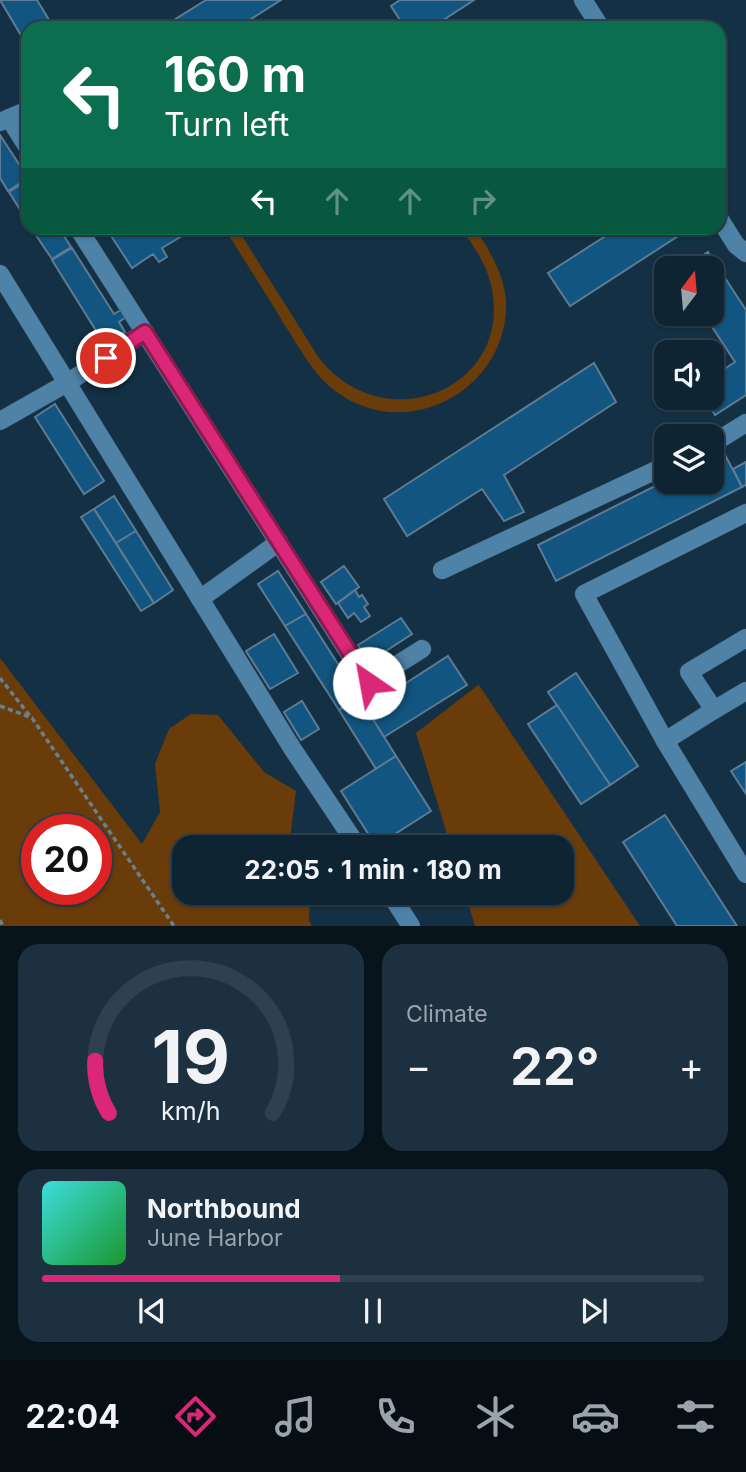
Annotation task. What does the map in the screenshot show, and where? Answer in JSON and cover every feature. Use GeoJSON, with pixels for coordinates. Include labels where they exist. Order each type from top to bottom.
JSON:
{"type":"FeatureCollection","features":[{"type":"Feature","properties":{"kind":"lane"},"geometry":{"type":"LineString","coordinates":[[583,0],[596,21]]}},
{"type":"Feature","properties":{"kind":"lane"},"geometry":{"type":"LineString","coordinates":[[21,113],[4,120],[21,140]]}},
{"type":"Feature","properties":{"kind":"lane"},"geometry":{"type":"LineString","coordinates":[[726,228],[746,261]]}},
{"type":"Feature","properties":{"kind":"lane"},"geometry":{"type":"LineString","coordinates":[[83,235],[369,683],[422,649]]}},
{"type":"Feature","properties":{"kind":"lane"},"geometry":{"type":"LineString","coordinates":[[0,274],[292,748],[350,835]]}},
{"type":"Feature","properties":{"kind":"lane"},"geometry":{"type":"LineString","coordinates":[[0,421],[67,383],[145,332]]}},
{"type":"Feature","properties":{"kind":"lane"},"geometry":{"type":"LineString","coordinates":[[724,437],[746,423]]}},
{"type":"Feature","properties":{"kind":"lane"},"geometry":{"type":"LineString","coordinates":[[442,569],[654,471]]}},
{"type":"Feature","properties":{"kind":"lane"},"geometry":{"type":"LineString","coordinates":[[746,513],[584,594],[665,741],[746,874]]}},
{"type":"Feature","properties":{"kind":"lane"},"geometry":{"type":"LineString","coordinates":[[200,598],[279,542]]}},
{"type":"Feature","properties":{"kind":"lane"},"geometry":{"type":"LineString","coordinates":[[714,710],[689,672],[746,638]]}},
{"type":"Feature","properties":{"kind":"lane"},"geometry":{"type":"LineString","coordinates":[[665,741],[746,691]]}},
{"type":"Feature","properties":{"kind":"lane"},"geometry":{"type":"LineString","coordinates":[[397,905],[411,926]]}},
{"type":"Feature","properties":{"kind":"path"},"geometry":{"type":"LineString","coordinates":[[0,678],[32,718],[174,926]]}},
{"type":"Feature","properties":{"kind":"path"},"geometry":{"type":"LineString","coordinates":[[0,706],[32,718]]}},
{"type":"Feature","properties":{"kind":"path"},"geometry":{"type":"LineString","coordinates":[[0,920],[3,926]]}},
{"type":"Feature","properties":{"kind":"shaded area"},"geometry":{"type":"Polygon","coordinates":[[[228,235],[241,235],[319,358],[346,383],[377,397],[409,399],[439,392],[465,376],[484,352],[493,321],[489,277],[466,235],[479,235],[492,257],[506,300],[500,341],[487,366],[467,387],[444,402],[417,410],[389,412],[361,405],[326,384],[302,352],[228,235]]]}},
{"type":"Feature","properties":{"kind":"shaded area"},"geometry":{"type":"Polygon","coordinates":[[[0,658],[142,844],[160,812],[155,764],[169,729],[191,714],[218,715],[264,772],[296,791],[290,835],[172,835],[172,905],[310,905],[309,921],[312,926],[0,926],[0,658]]]}},
{"type":"Feature","properties":{"kind":"shaded area"},"geometry":{"type":"Polygon","coordinates":[[[479,685],[640,926],[475,926],[469,905],[574,905],[574,835],[447,835],[416,733],[479,685]]]}},
{"type":"Feature","properties":{"kind":"building"},"geometry":{"type":"Polygon","coordinates":[[[0,0],[37,0],[50,21],[21,21],[21,35],[0,0]]]}},
{"type":"Feature","properties":{"kind":"building"},"geometry":{"type":"Polygon","coordinates":[[[206,0],[281,0],[248,21],[172,21],[206,0]]]}},
{"type":"Feature","properties":{"kind":"building"},"geometry":{"type":"Polygon","coordinates":[[[400,0],[474,0],[442,21],[401,21],[391,6],[400,0]]]}},
{"type":"Feature","properties":{"kind":"building"},"geometry":{"type":"Polygon","coordinates":[[[0,135],[21,167],[21,183],[8,191],[0,178],[0,135]]]}},
{"type":"Feature","properties":{"kind":"building"},"geometry":{"type":"Polygon","coordinates":[[[21,184],[21,211],[9,192],[21,184]]]}},
{"type":"Feature","properties":{"kind":"building"},"geometry":{"type":"Polygon","coordinates":[[[36,235],[63,235],[71,247],[52,259],[36,235]]]}},
{"type":"Feature","properties":{"kind":"building"},"geometry":{"type":"Polygon","coordinates":[[[111,235],[182,236],[162,248],[167,257],[159,262],[153,254],[132,268],[111,235]]]}},
{"type":"Feature","properties":{"kind":"building"},"geometry":{"type":"Polygon","coordinates":[[[607,235],[680,235],[570,306],[548,273],[607,235]]]}},
{"type":"Feature","properties":{"kind":"building"},"geometry":{"type":"Polygon","coordinates":[[[72,248],[114,314],[121,310],[126,317],[119,322],[125,332],[105,345],[52,260],[72,248]]]}},
{"type":"Feature","properties":{"kind":"building"},"geometry":{"type":"Polygon","coordinates":[[[724,276],[746,310],[746,395],[724,409],[724,369],[735,362],[724,345],[724,340],[721,340],[711,326],[724,326],[724,276]]]}},
{"type":"Feature","properties":{"kind":"building"},"geometry":{"type":"Polygon","coordinates":[[[594,363],[616,402],[504,475],[524,512],[504,521],[482,489],[407,536],[384,499],[594,363]]]}},
{"type":"Feature","properties":{"kind":"building"},"geometry":{"type":"Polygon","coordinates":[[[55,404],[104,481],[84,494],[35,417],[55,404]]]}},
{"type":"Feature","properties":{"kind":"building"},"geometry":{"type":"Polygon","coordinates":[[[724,453],[742,487],[556,581],[538,545],[654,487],[654,494],[724,494],[724,453]]]}},
{"type":"Feature","properties":{"kind":"building"},"geometry":{"type":"Polygon","coordinates":[[[746,462],[746,485],[742,487],[733,469],[746,462]]]}},
{"type":"Feature","properties":{"kind":"building"},"geometry":{"type":"Polygon","coordinates":[[[114,496],[136,531],[116,543],[94,509],[114,496]]]}},
{"type":"Feature","properties":{"kind":"building"},"geometry":{"type":"Polygon","coordinates":[[[94,509],[154,603],[141,611],[81,517],[94,509]]]}},
{"type":"Feature","properties":{"kind":"building"},"geometry":{"type":"Polygon","coordinates":[[[136,531],[173,590],[154,603],[116,543],[136,531]]]}},
{"type":"Feature","properties":{"kind":"building"},"geometry":{"type":"Polygon","coordinates":[[[344,566],[359,587],[336,604],[321,582],[344,566]]]}},
{"type":"Feature","properties":{"kind":"building"},"geometry":{"type":"Polygon","coordinates":[[[278,571],[306,614],[285,626],[258,584],[278,571]]]}},
{"type":"Feature","properties":{"kind":"building"},"geometry":{"type":"Polygon","coordinates":[[[355,590],[368,604],[364,607],[370,616],[361,622],[354,613],[348,618],[338,603],[355,590]]]}},
{"type":"Feature","properties":{"kind":"building"},"geometry":{"type":"Polygon","coordinates":[[[306,614],[359,697],[339,710],[285,626],[306,614]]]}},
{"type":"Feature","properties":{"kind":"building"},"geometry":{"type":"Polygon","coordinates":[[[401,618],[412,634],[369,662],[358,645],[401,618]]]}},
{"type":"Feature","properties":{"kind":"building"},"geometry":{"type":"Polygon","coordinates":[[[274,634],[298,673],[270,689],[246,651],[274,634]]]}},
{"type":"Feature","properties":{"kind":"building"},"geometry":{"type":"Polygon","coordinates":[[[448,656],[467,685],[384,737],[366,709],[448,656]]]}},
{"type":"Feature","properties":{"kind":"building"},"geometry":{"type":"Polygon","coordinates":[[[576,673],[638,766],[610,785],[548,692],[576,673]]]}},
{"type":"Feature","properties":{"kind":"building"},"geometry":{"type":"Polygon","coordinates":[[[359,697],[396,756],[376,769],[339,710],[359,697]]]}},
{"type":"Feature","properties":{"kind":"building"},"geometry":{"type":"Polygon","coordinates":[[[302,701],[319,729],[301,740],[284,712],[302,701]]]}},
{"type":"Feature","properties":{"kind":"building"},"geometry":{"type":"Polygon","coordinates":[[[557,705],[610,785],[581,804],[528,724],[557,705]]]}},
{"type":"Feature","properties":{"kind":"building"},"geometry":{"type":"Polygon","coordinates":[[[396,756],[431,811],[393,835],[369,835],[341,791],[396,756]]]}},
{"type":"Feature","properties":{"kind":"building"},"geometry":{"type":"Polygon","coordinates":[[[746,762],[746,794],[731,771],[746,762]]]}},
{"type":"Feature","properties":{"kind":"building"},"geometry":{"type":"Polygon","coordinates":[[[665,815],[737,926],[677,926],[623,842],[665,815]]]}},
{"type":"Feature","properties":{"kind":"route"},"geometry":{"type":"LineString","coordinates":[[106,358],[145,332],[369,683]]}}]}
